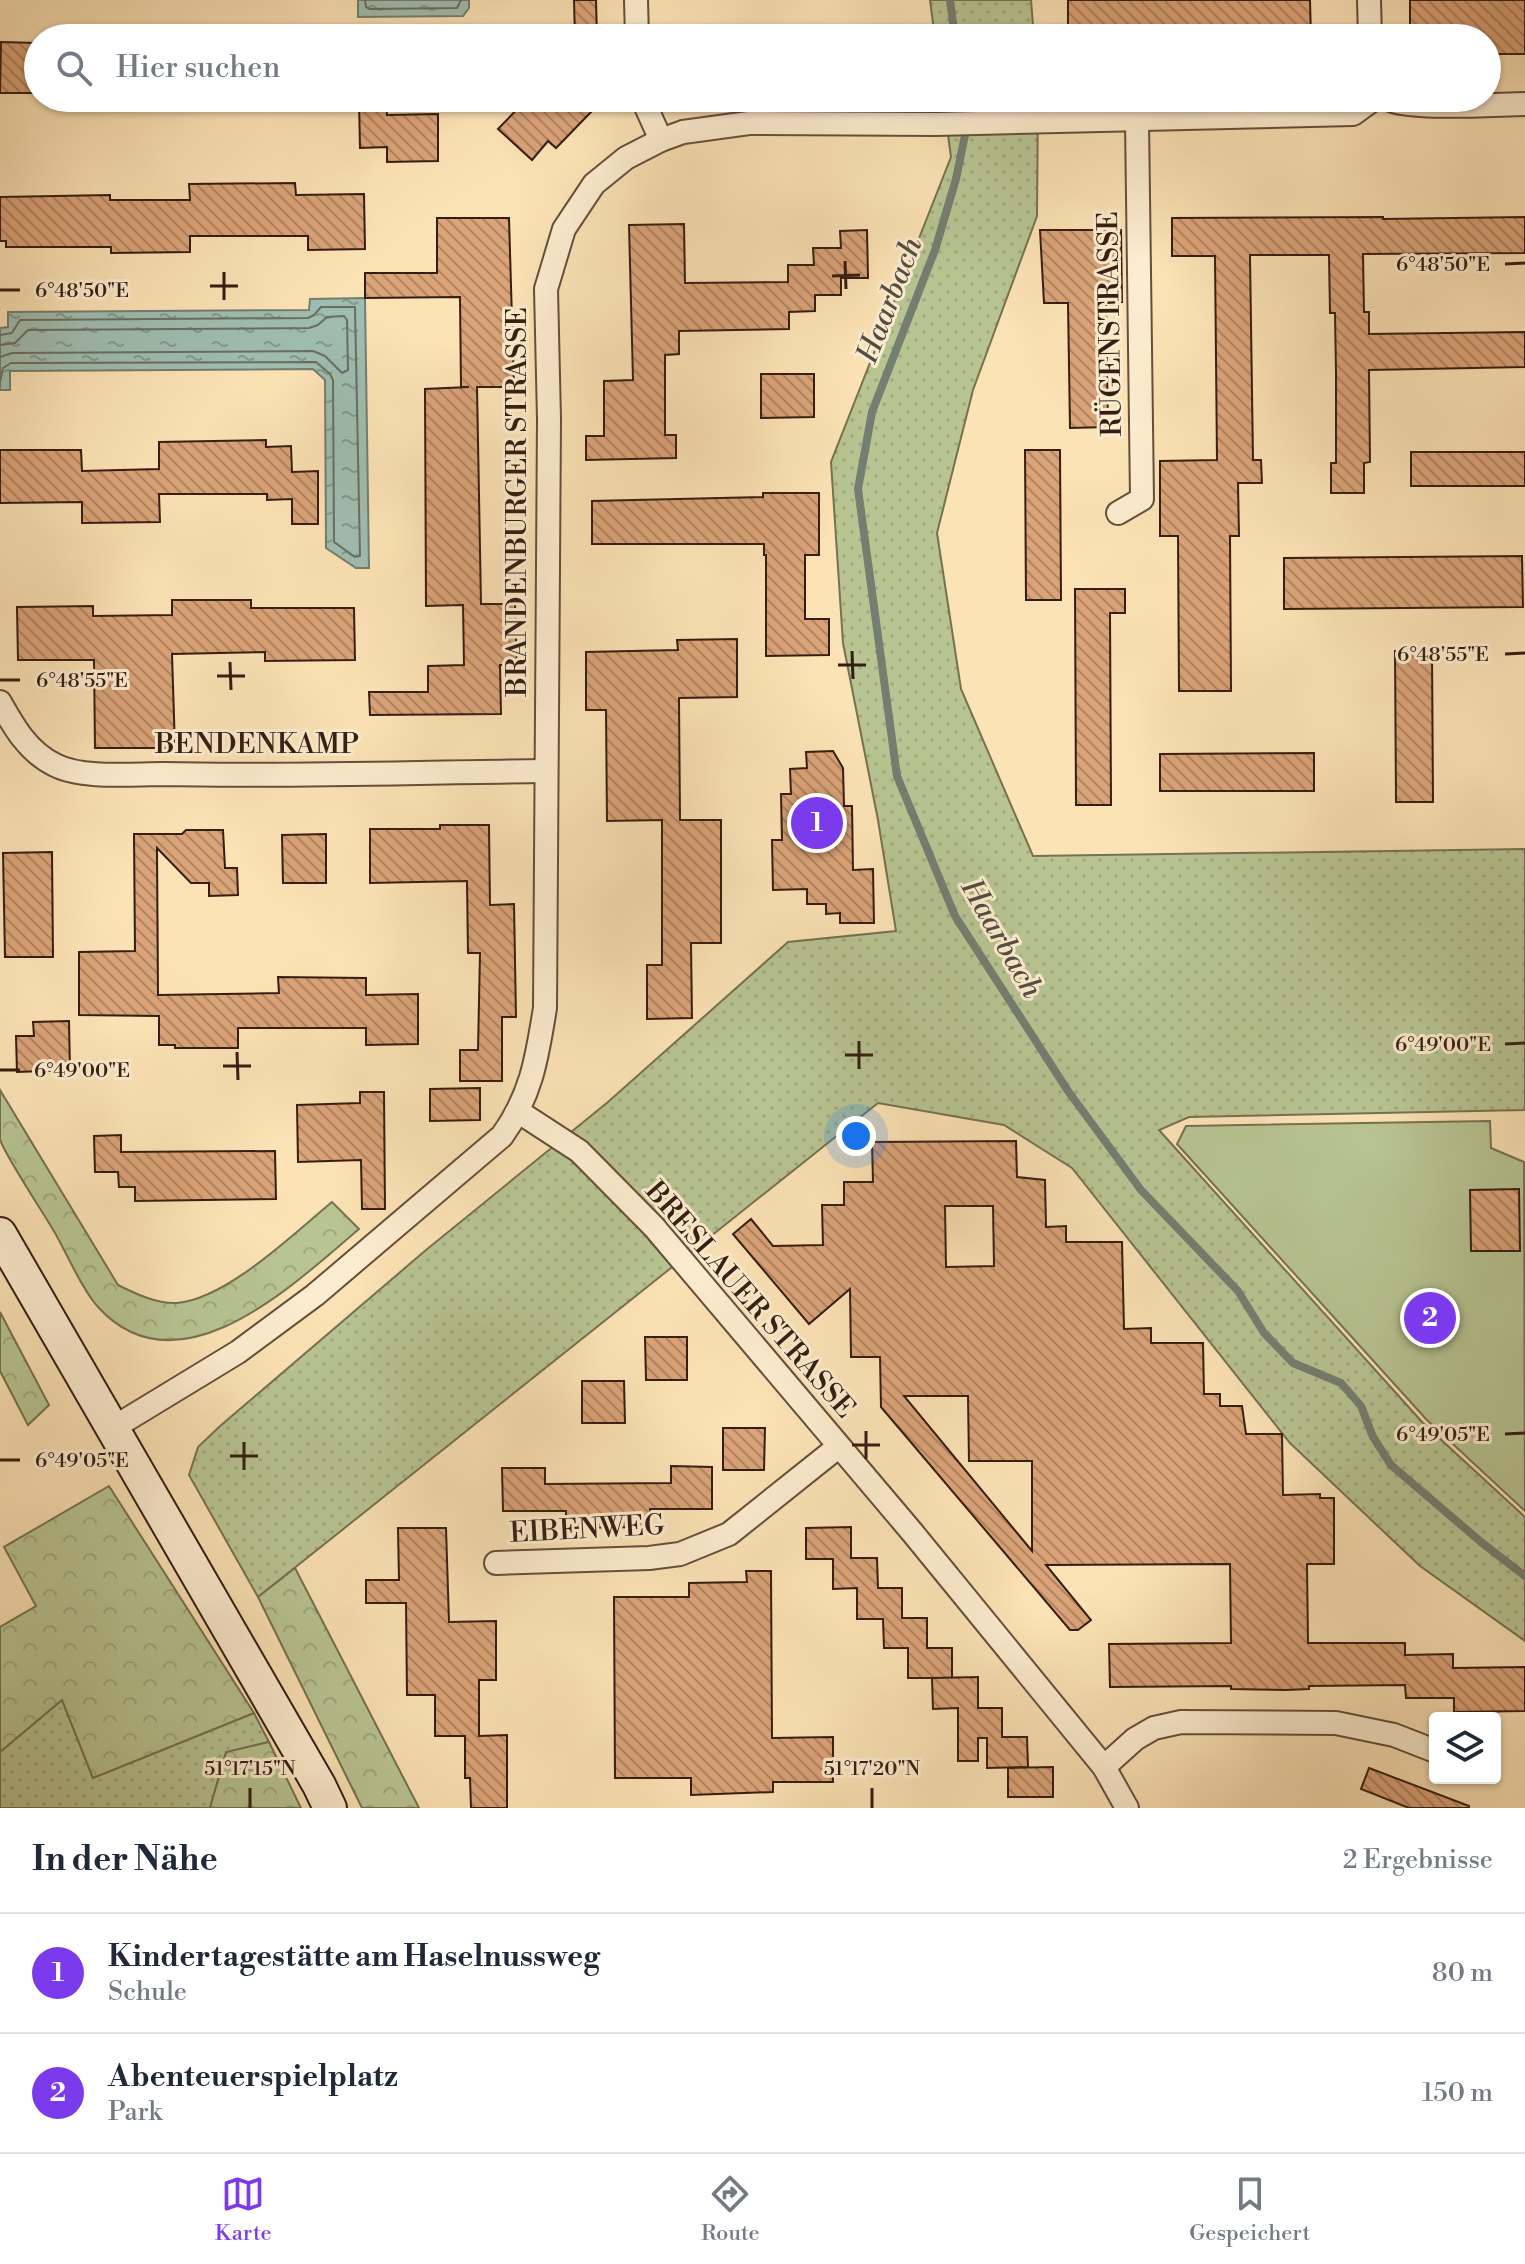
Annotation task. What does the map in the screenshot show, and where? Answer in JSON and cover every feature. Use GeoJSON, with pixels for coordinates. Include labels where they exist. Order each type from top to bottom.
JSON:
{"type":"FeatureCollection","features":[{"type":"Feature","properties":{"kind":"main road"},"geometry":{"type":"LineString","coordinates":[[0,1234],[330,1808]]}},
{"type":"Feature","properties":{"kind":"street"},"geometry":{"type":"LineString","coordinates":[[636,0],[637,24]]}},
{"type":"Feature","properties":{"kind":"street"},"geometry":{"type":"LineString","coordinates":[[1369,0],[1370,24]]}},
{"type":"Feature","properties":{"kind":"street"},"geometry":{"type":"LineString","coordinates":[[1501,104],[1525,104]]}},
{"type":"Feature","properties":{"kind":"street"},"geometry":{"type":"LineString","coordinates":[[648,112],[661,140]]}},
{"type":"Feature","properties":{"kind":"street","name":"BRANDENBURGER STRASSE"},"geometry":{"type":"LineString","coordinates":[[113,1428],[238,1352],[315,1295],[502,1136],[519,1112],[535,1071],[545,1008],[549,419],[546,289],[564,229],[594,184],[626,158],[661,140],[683,132],[749,123],[996,123],[1356,112]]}},
{"type":"Feature","properties":{"kind":"street","name":"RÜGENSTRASSE"},"geometry":{"type":"LineString","coordinates":[[1118,513],[1142,499],[1137,120]]}},
{"type":"Feature","properties":{"kind":"street","name":"BENDENKAMP"},"geometry":{"type":"LineString","coordinates":[[0,702],[18,732],[36,753],[57,766],[76,771],[120,775],[243,776],[546,771]]}},
{"type":"Feature","properties":{"kind":"street","name":"BRESLAUER STRASSE"},"geometry":{"type":"LineString","coordinates":[[519,1112],[579,1151],[654,1227],[912,1532],[1104,1767],[1127,1808]]}},
{"type":"Feature","properties":{"kind":"street","name":"EIBENWEG"},"geometry":{"type":"LineString","coordinates":[[496,1563],[649,1558],[680,1554],[729,1534],[838,1447]]}},
{"type":"Feature","properties":{"kind":"street"},"geometry":{"type":"LineString","coordinates":[[1104,1767],[1135,1739],[1154,1728],[1181,1722],[1336,1723],[1394,1735],[1429,1749]]}},
{"type":"Feature","properties":{"kind":"green space"},"geometry":{"type":"Polygon","coordinates":[[[930,0],[1031,0],[1033,24],[933,24],[930,0]]]}},
{"type":"Feature","properties":{"kind":"green space"},"geometry":{"type":"Polygon","coordinates":[[[945,112],[1038,112],[1037,216],[973,390],[937,533],[961,689],[1033,856],[1525,849],[1525,1110],[1189,1117],[1159,1130],[1423,1423],[1525,1517],[1525,1641],[1420,1566],[1290,1443],[1072,1168],[1004,1125],[878,1103],[258,1597],[189,1475],[198,1447],[426,1250],[608,1102],[788,942],[896,931],[843,643],[831,462],[951,157],[945,112]]]}},
{"type":"Feature","properties":{"kind":"green space"},"geometry":{"type":"Polygon","coordinates":[[[0,1090],[118,1285],[139,1295],[177,1303],[217,1290],[259,1263],[332,1202],[359,1229],[302,1277],[234,1322],[199,1336],[164,1340],[130,1331],[92,1300],[8,1156],[0,1139],[0,1090]]]}},
{"type":"Feature","properties":{"kind":"green space"},"geometry":{"type":"Polygon","coordinates":[[[1490,1121],[1491,1148],[1524,1162],[1525,1511],[1426,1419],[1177,1144],[1186,1126],[1490,1121]]]}},
{"type":"Feature","properties":{"kind":"green space"},"geometry":{"type":"Polygon","coordinates":[[[0,1312],[49,1405],[28,1425],[0,1371],[0,1312]]]}},
{"type":"Feature","properties":{"kind":"green space"},"geometry":{"type":"Polygon","coordinates":[[[109,1486],[254,1713],[93,1778],[62,1700],[0,1752],[0,1627],[36,1606],[4,1547],[109,1486]]]}},
{"type":"Feature","properties":{"kind":"green space"},"geometry":{"type":"Polygon","coordinates":[[[295,1568],[419,1808],[362,1808],[258,1597],[295,1568]]]}},
{"type":"Feature","properties":{"kind":"green space"},"geometry":{"type":"Polygon","coordinates":[[[62,1700],[93,1778],[254,1713],[269,1742],[226,1753],[210,1808],[0,1808],[0,1752],[62,1700]]]}},
{"type":"Feature","properties":{"kind":"green space"},"geometry":{"type":"Polygon","coordinates":[[[269,1742],[301,1808],[210,1808],[226,1752],[269,1742]]]}},
{"type":"Feature","properties":{"kind":"water"},"geometry":{"type":"Polygon","coordinates":[[[358,0],[469,0],[469,8],[463,16],[358,17],[358,0]]]}},
{"type":"Feature","properties":{"kind":"water"},"geometry":{"type":"Polygon","coordinates":[[[365,298],[369,568],[356,568],[326,548],[325,380],[313,369],[10,371],[10,390],[0,390],[0,328],[8,327],[8,312],[309,310],[310,299],[365,298]]]}},
{"type":"Feature","properties":{"kind":"building"},"geometry":{"type":"Polygon","coordinates":[[[574,0],[596,0],[597,24],[575,24],[574,0]]]}},
{"type":"Feature","properties":{"kind":"building"},"geometry":{"type":"Polygon","coordinates":[[[1068,0],[1310,0],[1311,24],[1068,24],[1068,0]]]}},
{"type":"Feature","properties":{"kind":"building"},"geometry":{"type":"Polygon","coordinates":[[[1410,0],[1525,0],[1525,54],[1501,54],[1501,24],[1410,24],[1410,0]]]}},
{"type":"Feature","properties":{"kind":"building"},"geometry":{"type":"Polygon","coordinates":[[[1,42],[24,43],[24,93],[0,93],[1,42]]]}},
{"type":"Feature","properties":{"kind":"building"},"geometry":{"type":"Polygon","coordinates":[[[359,112],[438,114],[438,161],[387,162],[387,147],[360,148],[359,112]]]}},
{"type":"Feature","properties":{"kind":"building"},"geometry":{"type":"Polygon","coordinates":[[[514,112],[591,112],[556,148],[548,141],[532,160],[498,129],[514,112]]]}},
{"type":"Feature","properties":{"kind":"building"},"geometry":{"type":"Polygon","coordinates":[[[295,183],[296,195],[364,194],[365,249],[308,250],[308,236],[190,236],[190,252],[111,253],[111,247],[6,247],[6,241],[0,241],[0,197],[110,195],[110,200],[190,200],[189,184],[295,183]]]}},
{"type":"Feature","properties":{"kind":"building"},"geometry":{"type":"Polygon","coordinates":[[[1525,217],[1525,253],[1363,254],[1364,312],[1369,312],[1369,334],[1525,332],[1525,367],[1369,370],[1370,462],[1364,463],[1364,493],[1331,493],[1331,463],[1336,463],[1336,373],[1335,313],[1330,313],[1329,255],[1250,255],[1253,460],[1261,460],[1262,483],[1238,483],[1239,536],[1230,536],[1231,691],[1179,691],[1178,536],[1160,536],[1160,461],[1217,460],[1215,256],[1172,256],[1172,218],[1525,217]]]}},
{"type":"Feature","properties":{"kind":"building"},"geometry":{"type":"Polygon","coordinates":[[[437,218],[509,218],[514,387],[477,387],[481,604],[515,604],[517,665],[500,665],[501,714],[370,715],[369,692],[428,692],[428,666],[464,665],[463,605],[426,606],[425,389],[469,387],[461,387],[460,297],[365,298],[365,273],[437,273],[437,218]]]}},
{"type":"Feature","properties":{"kind":"building"},"geometry":{"type":"Polygon","coordinates":[[[684,224],[685,283],[788,282],[788,265],[814,265],[813,248],[841,248],[840,231],[867,230],[868,278],[841,278],[841,295],[815,295],[815,311],[789,312],[789,329],[679,331],[679,354],[665,355],[665,435],[676,435],[676,458],[586,460],[586,436],[604,436],[604,381],[633,380],[629,225],[684,224]]]}},
{"type":"Feature","properties":{"kind":"building"},"geometry":{"type":"Polygon","coordinates":[[[1040,230],[1121,230],[1122,302],[1106,303],[1108,427],[1070,428],[1068,303],[1044,303],[1040,230]]]}},
{"type":"Feature","properties":{"kind":"building"},"geometry":{"type":"Polygon","coordinates":[[[761,374],[814,374],[814,417],[761,418],[761,374]]]}},
{"type":"Feature","properties":{"kind":"building"},"geometry":{"type":"Polygon","coordinates":[[[266,440],[266,447],[291,446],[292,472],[318,471],[318,524],[292,524],[292,499],[267,500],[267,494],[159,494],[160,522],[82,523],[82,502],[0,503],[0,450],[81,450],[82,471],[159,469],[159,442],[266,440]]]}},
{"type":"Feature","properties":{"kind":"building"},"geometry":{"type":"Polygon","coordinates":[[[1025,450],[1060,450],[1061,600],[1026,600],[1025,450]]]}},
{"type":"Feature","properties":{"kind":"building"},"geometry":{"type":"Polygon","coordinates":[[[1411,452],[1525,452],[1525,486],[1411,486],[1411,452]]]}},
{"type":"Feature","properties":{"kind":"building"},"geometry":{"type":"Polygon","coordinates":[[[763,493],[819,493],[819,555],[805,555],[805,619],[829,619],[829,655],[766,656],[764,544],[592,544],[592,501],[763,497],[763,493]]]}},
{"type":"Feature","properties":{"kind":"building"},"geometry":{"type":"Polygon","coordinates":[[[1522,556],[1523,607],[1284,609],[1284,558],[1522,556]]]}},
{"type":"Feature","properties":{"kind":"building"},"geometry":{"type":"Polygon","coordinates":[[[1075,589],[1125,589],[1125,613],[1110,613],[1111,805],[1076,805],[1075,589]]]}},
{"type":"Feature","properties":{"kind":"building"},"geometry":{"type":"Polygon","coordinates":[[[172,600],[251,600],[251,608],[354,608],[355,660],[265,661],[265,652],[172,654],[175,748],[95,748],[94,660],[18,660],[17,607],[93,606],[93,616],[172,615],[172,600]]]}},
{"type":"Feature","properties":{"kind":"building"},"geometry":{"type":"Polygon","coordinates":[[[737,639],[737,697],[679,698],[680,820],[721,820],[721,943],[691,943],[692,1018],[647,1019],[647,965],[662,965],[662,820],[607,821],[606,710],[586,710],[586,652],[678,650],[677,640],[737,639]]]}},
{"type":"Feature","properties":{"kind":"building"},"geometry":{"type":"Polygon","coordinates":[[[1395,651],[1432,651],[1433,802],[1396,802],[1395,651]]]}},
{"type":"Feature","properties":{"kind":"building"},"geometry":{"type":"Polygon","coordinates":[[[833,751],[843,768],[844,806],[852,806],[853,870],[873,869],[874,923],[840,923],[840,913],[826,914],[826,904],[807,904],[807,889],[773,890],[772,840],[782,840],[781,794],[791,794],[790,769],[807,768],[806,752],[833,751]]]}},
{"type":"Feature","properties":{"kind":"building"},"geometry":{"type":"Polygon","coordinates":[[[1314,753],[1314,791],[1160,791],[1160,754],[1314,753]]]}},
{"type":"Feature","properties":{"kind":"building"},"geometry":{"type":"Polygon","coordinates":[[[440,825],[489,825],[490,905],[514,904],[516,1017],[502,1017],[502,1081],[460,1081],[460,1050],[478,1050],[480,953],[468,953],[467,881],[370,883],[370,829],[440,829],[440,825]]]}},
{"type":"Feature","properties":{"kind":"building"},"geometry":{"type":"Polygon","coordinates":[[[186,830],[223,830],[225,868],[237,868],[238,895],[209,896],[209,883],[191,883],[157,848],[158,995],[279,993],[278,977],[366,978],[366,995],[418,994],[418,1044],[366,1045],[366,1028],[238,1028],[238,1048],[175,1048],[175,1045],[159,1045],[159,1016],[79,1015],[79,952],[135,951],[134,834],[182,834],[186,830]]]}},
{"type":"Feature","properties":{"kind":"building"},"geometry":{"type":"Polygon","coordinates":[[[326,834],[326,883],[283,883],[282,835],[326,834]]]}},
{"type":"Feature","properties":{"kind":"building"},"geometry":{"type":"Polygon","coordinates":[[[52,852],[53,957],[5,957],[3,853],[52,852]]]}},
{"type":"Feature","properties":{"kind":"building"},"geometry":{"type":"Polygon","coordinates":[[[69,1021],[70,1070],[17,1072],[16,1036],[34,1036],[33,1022],[69,1021]]]}},
{"type":"Feature","properties":{"kind":"building"},"geometry":{"type":"Polygon","coordinates":[[[480,1088],[480,1120],[430,1121],[430,1089],[480,1088]]]}},
{"type":"Feature","properties":{"kind":"building"},"geometry":{"type":"Polygon","coordinates":[[[360,1092],[384,1092],[385,1209],[362,1209],[361,1160],[298,1162],[297,1105],[360,1103],[360,1092]]]}},
{"type":"Feature","properties":{"kind":"building"},"geometry":{"type":"Polygon","coordinates":[[[121,1135],[121,1152],[275,1151],[276,1199],[135,1201],[135,1187],[119,1187],[118,1172],[95,1172],[94,1136],[121,1135]]]}},
{"type":"Feature","properties":{"kind":"building"},"geometry":{"type":"Polygon","coordinates":[[[1016,1141],[1017,1177],[1045,1180],[1046,1227],[1066,1226],[1066,1242],[1122,1242],[1124,1329],[1151,1328],[1151,1343],[1203,1343],[1204,1394],[1220,1394],[1220,1406],[1242,1406],[1246,1434],[1282,1434],[1283,1495],[1320,1494],[1320,1498],[1334,1498],[1334,1564],[1307,1564],[1308,1643],[1405,1643],[1405,1655],[1453,1654],[1453,1668],[1525,1667],[1525,1711],[1454,1712],[1454,1698],[1406,1698],[1405,1685],[1309,1686],[1309,1689],[1286,1690],[1231,1689],[1231,1686],[1110,1687],[1109,1644],[1231,1643],[1230,1564],[1046,1565],[1091,1620],[1078,1630],[1070,1630],[881,1407],[880,1357],[851,1357],[850,1289],[809,1324],[733,1234],[751,1219],[773,1246],[823,1245],[822,1205],[844,1205],[844,1182],[873,1182],[872,1142],[1016,1141]],[[945,1206],[946,1267],[994,1266],[993,1206],[945,1206]],[[904,1396],[1032,1551],[1032,1461],[969,1461],[968,1396],[904,1396]]]}},
{"type":"Feature","properties":{"kind":"building"},"geometry":{"type":"Polygon","coordinates":[[[1519,1189],[1520,1251],[1471,1251],[1470,1190],[1519,1189]]]}},
{"type":"Feature","properties":{"kind":"building"},"geometry":{"type":"Polygon","coordinates":[[[645,1337],[687,1337],[687,1380],[646,1380],[645,1337]]]}},
{"type":"Feature","properties":{"kind":"building"},"geometry":{"type":"Polygon","coordinates":[[[582,1381],[624,1381],[625,1423],[582,1423],[582,1381]]]}},
{"type":"Feature","properties":{"kind":"building"},"geometry":{"type":"Polygon","coordinates":[[[723,1428],[765,1428],[764,1470],[723,1470],[723,1428]]]}},
{"type":"Feature","properties":{"kind":"building"},"geometry":{"type":"Polygon","coordinates":[[[671,1466],[712,1467],[712,1509],[650,1509],[650,1527],[566,1528],[566,1511],[503,1511],[502,1468],[545,1468],[545,1484],[671,1483],[671,1466]]]}},
{"type":"Feature","properties":{"kind":"building"},"geometry":{"type":"Polygon","coordinates":[[[851,1527],[851,1558],[877,1558],[878,1588],[902,1588],[902,1618],[927,1618],[927,1648],[952,1648],[952,1678],[908,1678],[908,1648],[884,1648],[883,1619],[857,1619],[857,1588],[833,1589],[833,1559],[806,1559],[806,1528],[851,1527]]]}},
{"type":"Feature","properties":{"kind":"building"},"geometry":{"type":"Polygon","coordinates":[[[398,1528],[446,1528],[449,1622],[496,1621],[496,1680],[479,1680],[479,1736],[507,1735],[507,1808],[471,1808],[470,1778],[465,1778],[465,1736],[435,1736],[435,1695],[407,1695],[406,1603],[366,1603],[366,1580],[399,1580],[398,1528]]]}},
{"type":"Feature","properties":{"kind":"building"},"geometry":{"type":"Polygon","coordinates":[[[746,1571],[771,1571],[772,1738],[833,1737],[833,1782],[773,1782],[773,1792],[691,1795],[691,1778],[615,1778],[614,1597],[689,1597],[689,1583],[747,1582],[746,1571]]]}},
{"type":"Feature","properties":{"kind":"building"},"geometry":{"type":"Polygon","coordinates":[[[978,1677],[978,1708],[1002,1708],[1002,1737],[1027,1737],[1028,1767],[987,1768],[987,1738],[978,1738],[978,1761],[958,1761],[958,1708],[933,1709],[932,1678],[978,1677]]]}},
{"type":"Feature","properties":{"kind":"building"},"geometry":{"type":"Polygon","coordinates":[[[1053,1767],[1053,1797],[1008,1797],[1008,1768],[1053,1767]]]}},
{"type":"Feature","properties":{"kind":"building"},"geometry":{"type":"Polygon","coordinates":[[[1369,1768],[1469,1808],[1409,1808],[1361,1789],[1369,1768]]]}},
{"type":"Feature","properties":{"kind":"waterway","name":"Haarbach"},"geometry":{"type":"LineString","coordinates":[[950,0],[953,24]]}},
{"type":"Feature","properties":{"kind":"waterway","name":"Haarbach"},"geometry":{"type":"LineString","coordinates":[[963,112],[965,135],[956,179],[935,250],[872,412],[858,489],[897,776],[955,916],[1068,1091],[1141,1190],[1238,1291],[1264,1333],[1293,1363],[1341,1383],[1361,1406],[1373,1437],[1391,1465],[1525,1576]]}},
{"type":"Feature","properties":{"kind":"place","name":"Kindertagestätte am Haselnussweg"},"geometry":{"type":"Point","coordinates":[817,823]}},
{"type":"Feature","properties":{"kind":"place","name":"Abenteuerspielplatz"},"geometry":{"type":"Point","coordinates":[1430,1318]}}]}
